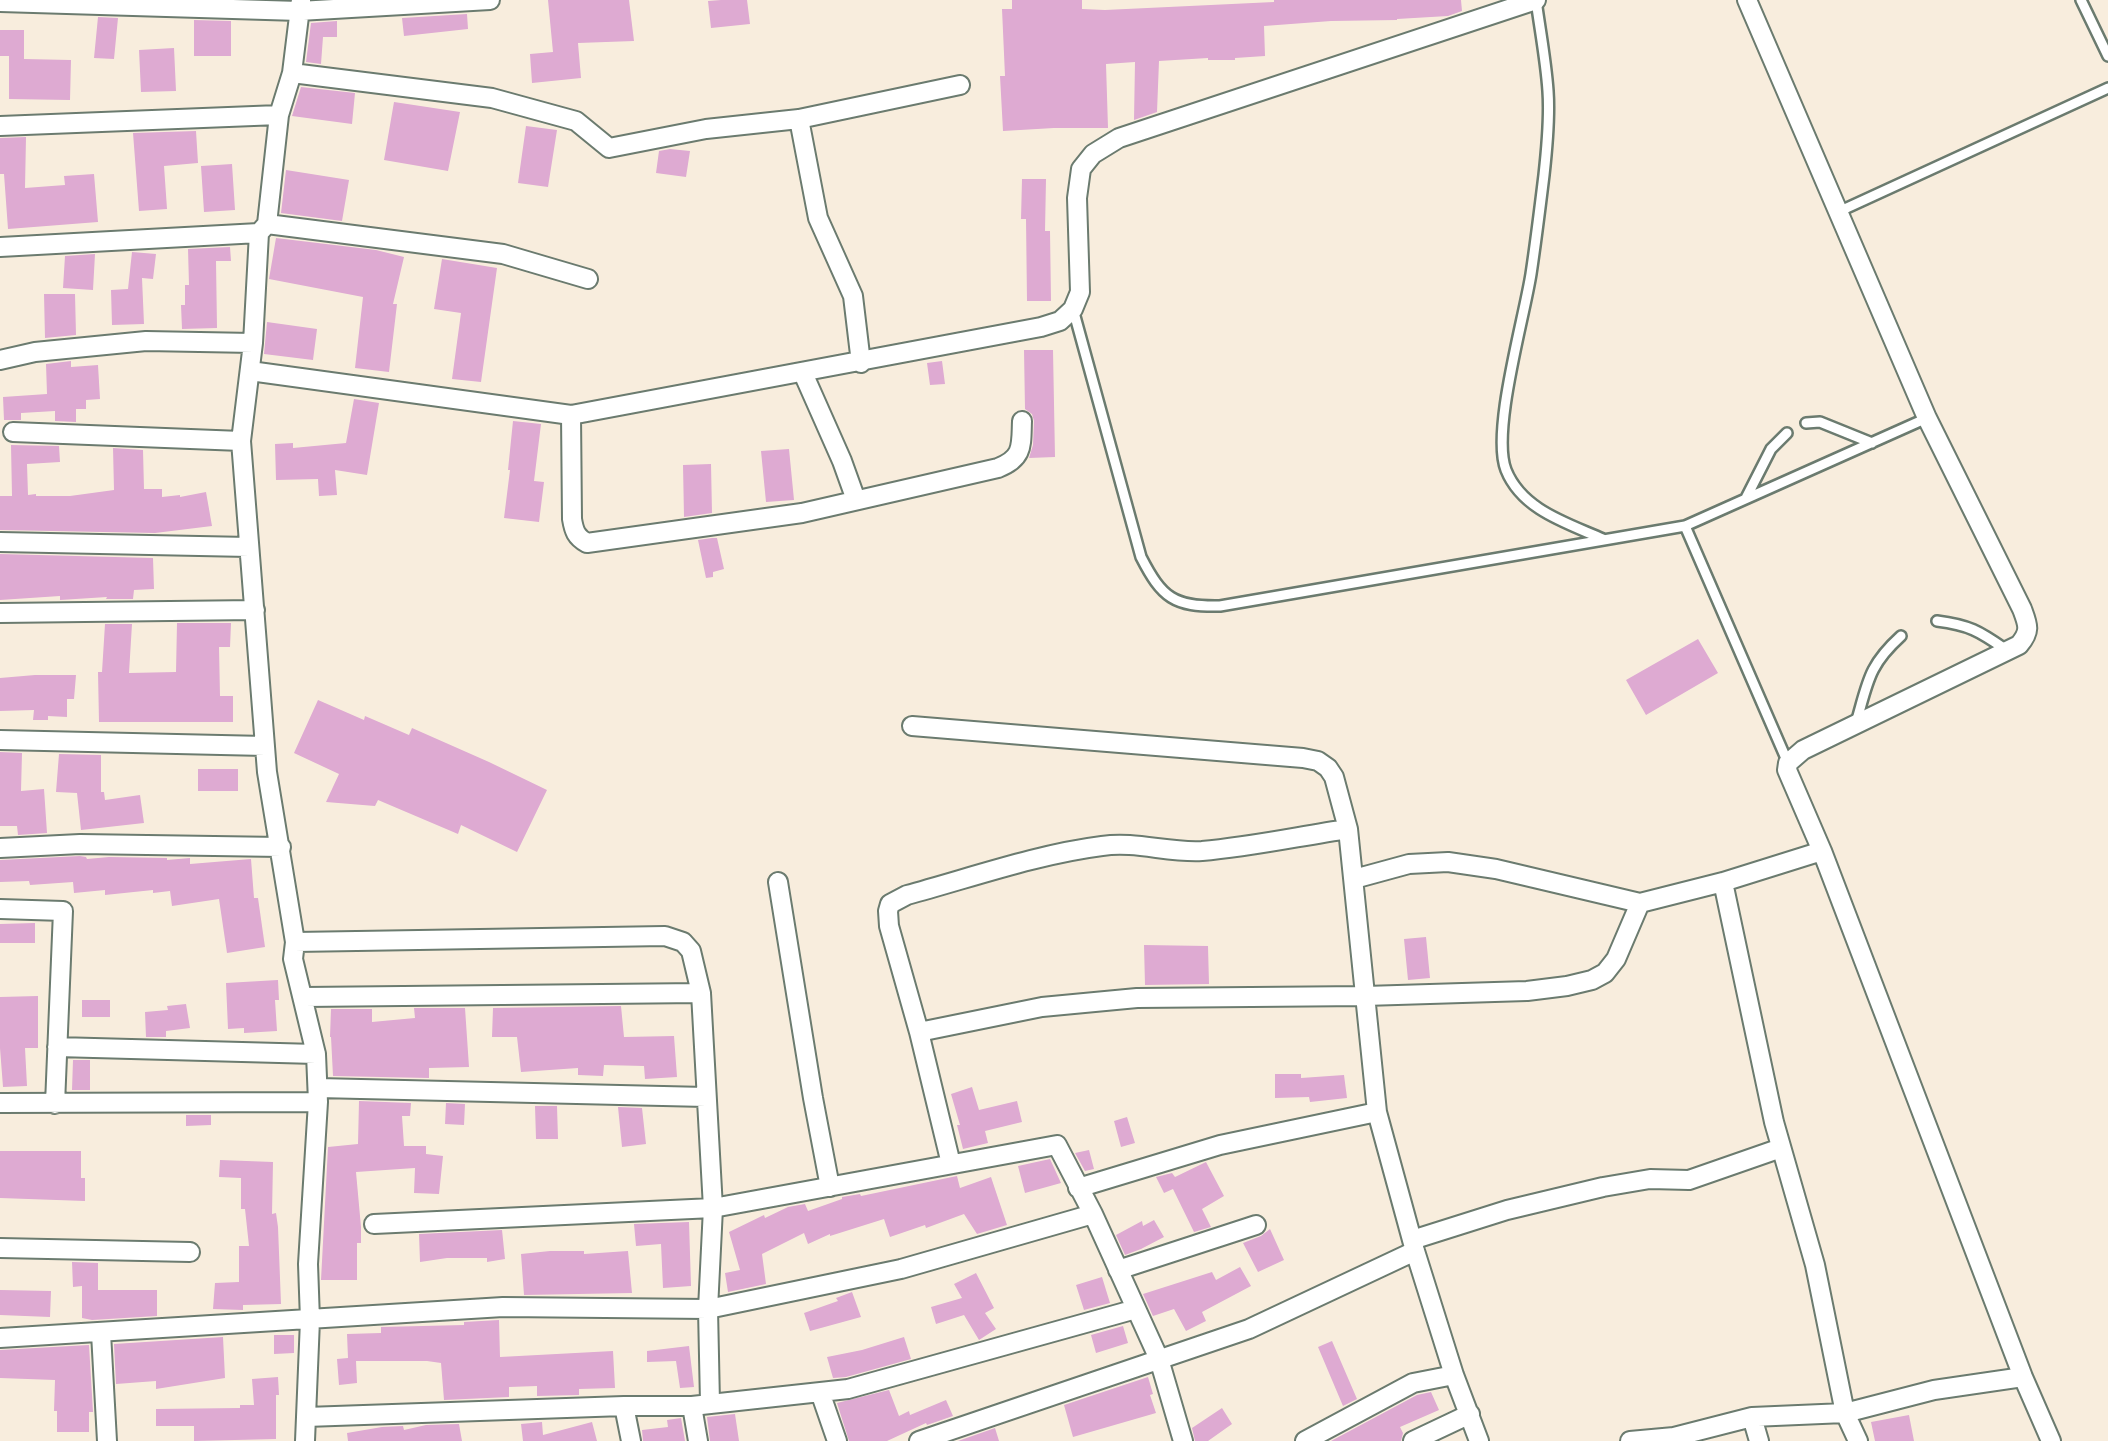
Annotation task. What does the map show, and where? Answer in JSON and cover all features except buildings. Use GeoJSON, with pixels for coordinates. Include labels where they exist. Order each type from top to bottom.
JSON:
{"type":"FeatureCollection","features":[{"type":"Feature","properties":{"kind":"street"},"geometry":{"type":"LineString","coordinates":[[0,2],[300,6],[490,0]]}},
{"type":"Feature","properties":{"kind":"street"},"geometry":{"type":"LineString","coordinates":[[250,371],[571,415],[1042,327],[1060,321],[1074,309],[1080,292],[1077,198],[1081,169],[1093,154],[1120,138],[1536,0]]}},
{"type":"Feature","properties":{"kind":"street"},"geometry":{"type":"LineString","coordinates":[[1746,0],[1927,418],[2028,625],[2027,636],[2019,646],[1803,750],[1788,762],[1786,770],[1822,850],[2023,1377],[2052,1441]]}},
{"type":"Feature","properties":{"kind":"street"},"geometry":{"type":"LineString","coordinates":[[300,6],[292,73],[279,115],[263,229],[241,441],[266,772],[295,942],[293,959],[316,1054],[318,1095],[308,1264],[305,1441]]}},
{"type":"Feature","properties":{"kind":"street"},"geometry":{"type":"LineString","coordinates":[[292,73],[492,98],[576,121],[609,148],[706,129],[799,119],[960,85]]}},
{"type":"Feature","properties":{"kind":"street"},"geometry":{"type":"LineString","coordinates":[[0,126],[279,115]]}},
{"type":"Feature","properties":{"kind":"street"},"geometry":{"type":"LineString","coordinates":[[799,119],[818,218],[854,296],[861,363]]}},
{"type":"Feature","properties":{"kind":"street"},"geometry":{"type":"LineString","coordinates":[[0,246],[263,229],[503,254],[588,279]]}},
{"type":"Feature","properties":{"kind":"street"},"geometry":{"type":"LineString","coordinates":[[0,360],[34,352],[146,341],[253,343]]}},
{"type":"Feature","properties":{"kind":"street"},"geometry":{"type":"LineString","coordinates":[[803,373],[856,500]]}},
{"type":"Feature","properties":{"kind":"street"},"geometry":{"type":"LineString","coordinates":[[571,415],[572,518],[579,539],[588,543],[802,513],[1008,464],[1021,448],[1022,420]]}},
{"type":"Feature","properties":{"kind":"street"},"geometry":{"type":"LineString","coordinates":[[12,432],[241,441]]}},
{"type":"Feature","properties":{"kind":"street"},"geometry":{"type":"LineString","coordinates":[[0,542],[250,546]]}},
{"type":"Feature","properties":{"kind":"street"},"geometry":{"type":"LineString","coordinates":[[0,613],[255,610]]}},
{"type":"Feature","properties":{"kind":"street"},"geometry":{"type":"LineString","coordinates":[[912,726],[1318,761],[1328,768],[1348,829],[1377,1112],[1454,1375],[1480,1441]]}},
{"type":"Feature","properties":{"kind":"street"},"geometry":{"type":"LineString","coordinates":[[0,740],[265,746]]}},
{"type":"Feature","properties":{"kind":"street"},"geometry":{"type":"LineString","coordinates":[[951,1164],[889,926],[890,904],[1067,852],[1100,846],[1123,844],[1203,851],[1348,829]]}},
{"type":"Feature","properties":{"kind":"street"},"geometry":{"type":"LineString","coordinates":[[0,848],[80,844],[280,846]]}},
{"type":"Feature","properties":{"kind":"street"},"geometry":{"type":"LineString","coordinates":[[1354,879],[1410,864],[1448,862],[1496,869],[1640,903],[1724,882],[1822,850]]}},
{"type":"Feature","properties":{"kind":"street"},"geometry":{"type":"LineString","coordinates":[[778,882],[830,1186]]}},
{"type":"Feature","properties":{"kind":"street"},"geometry":{"type":"LineString","coordinates":[[1724,882],[1774,1122],[1815,1265],[1845,1413],[1858,1441]]}},
{"type":"Feature","properties":{"kind":"street"},"geometry":{"type":"LineString","coordinates":[[919,1032],[1042,1008],[1137,998],[1527,991],[1592,980],[1605,973],[1616,959],[1640,903]]}},
{"type":"Feature","properties":{"kind":"street"},"geometry":{"type":"LineString","coordinates":[[0,909],[63,911],[55,1104]]}},
{"type":"Feature","properties":{"kind":"street"},"geometry":{"type":"LineString","coordinates":[[295,942],[666,936],[683,942],[691,951],[701,994],[713,1208],[698,1441]]}},
{"type":"Feature","properties":{"kind":"street"},"geometry":{"type":"LineString","coordinates":[[304,997],[701,994]]}},
{"type":"Feature","properties":{"kind":"street"},"geometry":{"type":"LineString","coordinates":[[57,1047],[316,1054]]}},
{"type":"Feature","properties":{"kind":"street"},"geometry":{"type":"LineString","coordinates":[[0,1103],[318,1095],[706,1097]]}},
{"type":"Feature","properties":{"kind":"street"},"geometry":{"type":"LineString","coordinates":[[1078,1188],[1220,1145],[1377,1112]]}},
{"type":"Feature","properties":{"kind":"street"},"geometry":{"type":"LineString","coordinates":[[374,1224],[713,1208],[1057,1145],[1159,1359],[1183,1441]]}},
{"type":"Feature","properties":{"kind":"street"},"geometry":{"type":"LineString","coordinates":[[919,1441],[1249,1329],[1414,1246],[1507,1210],[1603,1186],[1650,1179],[1688,1180],[1782,1148]]}},
{"type":"Feature","properties":{"kind":"street"},"geometry":{"type":"LineString","coordinates":[[0,1338],[503,1308],[708,1309],[901,1269],[1093,1214]]}},
{"type":"Feature","properties":{"kind":"street"},"geometry":{"type":"LineString","coordinates":[[1118,1270],[1256,1225]]}},
{"type":"Feature","properties":{"kind":"street"},"geometry":{"type":"LineString","coordinates":[[0,1248],[190,1252]]}},
{"type":"Feature","properties":{"kind":"street"},"geometry":{"type":"LineString","coordinates":[[306,1417],[701,1404],[848,1389],[1136,1309]]}},
{"type":"Feature","properties":{"kind":"street"},"geometry":{"type":"LineString","coordinates":[[101,1333],[107,1441]]}},
{"type":"Feature","properties":{"kind":"street"},"geometry":{"type":"LineString","coordinates":[[1304,1441],[1413,1384],[1454,1375]]}},
{"type":"Feature","properties":{"kind":"street"},"geometry":{"type":"LineString","coordinates":[[1630,1441],[1675,1439],[1752,1417],[1845,1413],[1934,1390],[2023,1377]]}},
{"type":"Feature","properties":{"kind":"street"},"geometry":{"type":"LineString","coordinates":[[820,1392],[837,1441]]}},
{"type":"Feature","properties":{"kind":"street"},"geometry":{"type":"LineString","coordinates":[[624,1406],[631,1441]]}},
{"type":"Feature","properties":{"kind":"street"},"geometry":{"type":"LineString","coordinates":[[1413,1441],[1470,1414]]}},
{"type":"Feature","properties":{"kind":"street"},"geometry":{"type":"LineString","coordinates":[[1752,1417],[1759,1441]]}},
{"type":"Feature","properties":{"kind":"lane"},"geometry":{"type":"LineString","coordinates":[[1536,0],[1548,92],[1546,148],[1531,274],[1504,416],[1504,467],[1526,499],[1542,511],[1605,540]]}},
{"type":"Feature","properties":{"kind":"lane"},"geometry":{"type":"LineString","coordinates":[[2081,0],[2108,56]]}},
{"type":"Feature","properties":{"kind":"lane"},"geometry":{"type":"LineString","coordinates":[[1838,212],[2108,88]]}},
{"type":"Feature","properties":{"kind":"lane"},"geometry":{"type":"LineString","coordinates":[[1074,309],[1141,557],[1153,581],[1169,597],[1190,607],[1220,606],[1685,526],[1927,418]]}},
{"type":"Feature","properties":{"kind":"lane"},"geometry":{"type":"LineString","coordinates":[[1806,423],[1820,422],[1872,443]]}},
{"type":"Feature","properties":{"kind":"lane"},"geometry":{"type":"LineString","coordinates":[[1746,499],[1771,449],[1786,433]]}},
{"type":"Feature","properties":{"kind":"lane"},"geometry":{"type":"LineString","coordinates":[[1685,526],[1788,762]]}},
{"type":"Feature","properties":{"kind":"lane"},"geometry":{"type":"LineString","coordinates":[[1937,620],[1979,631],[2007,651]]}},
{"type":"Feature","properties":{"kind":"lane"},"geometry":{"type":"LineString","coordinates":[[1856,723],[1870,674],[1900,636]]}}]}
